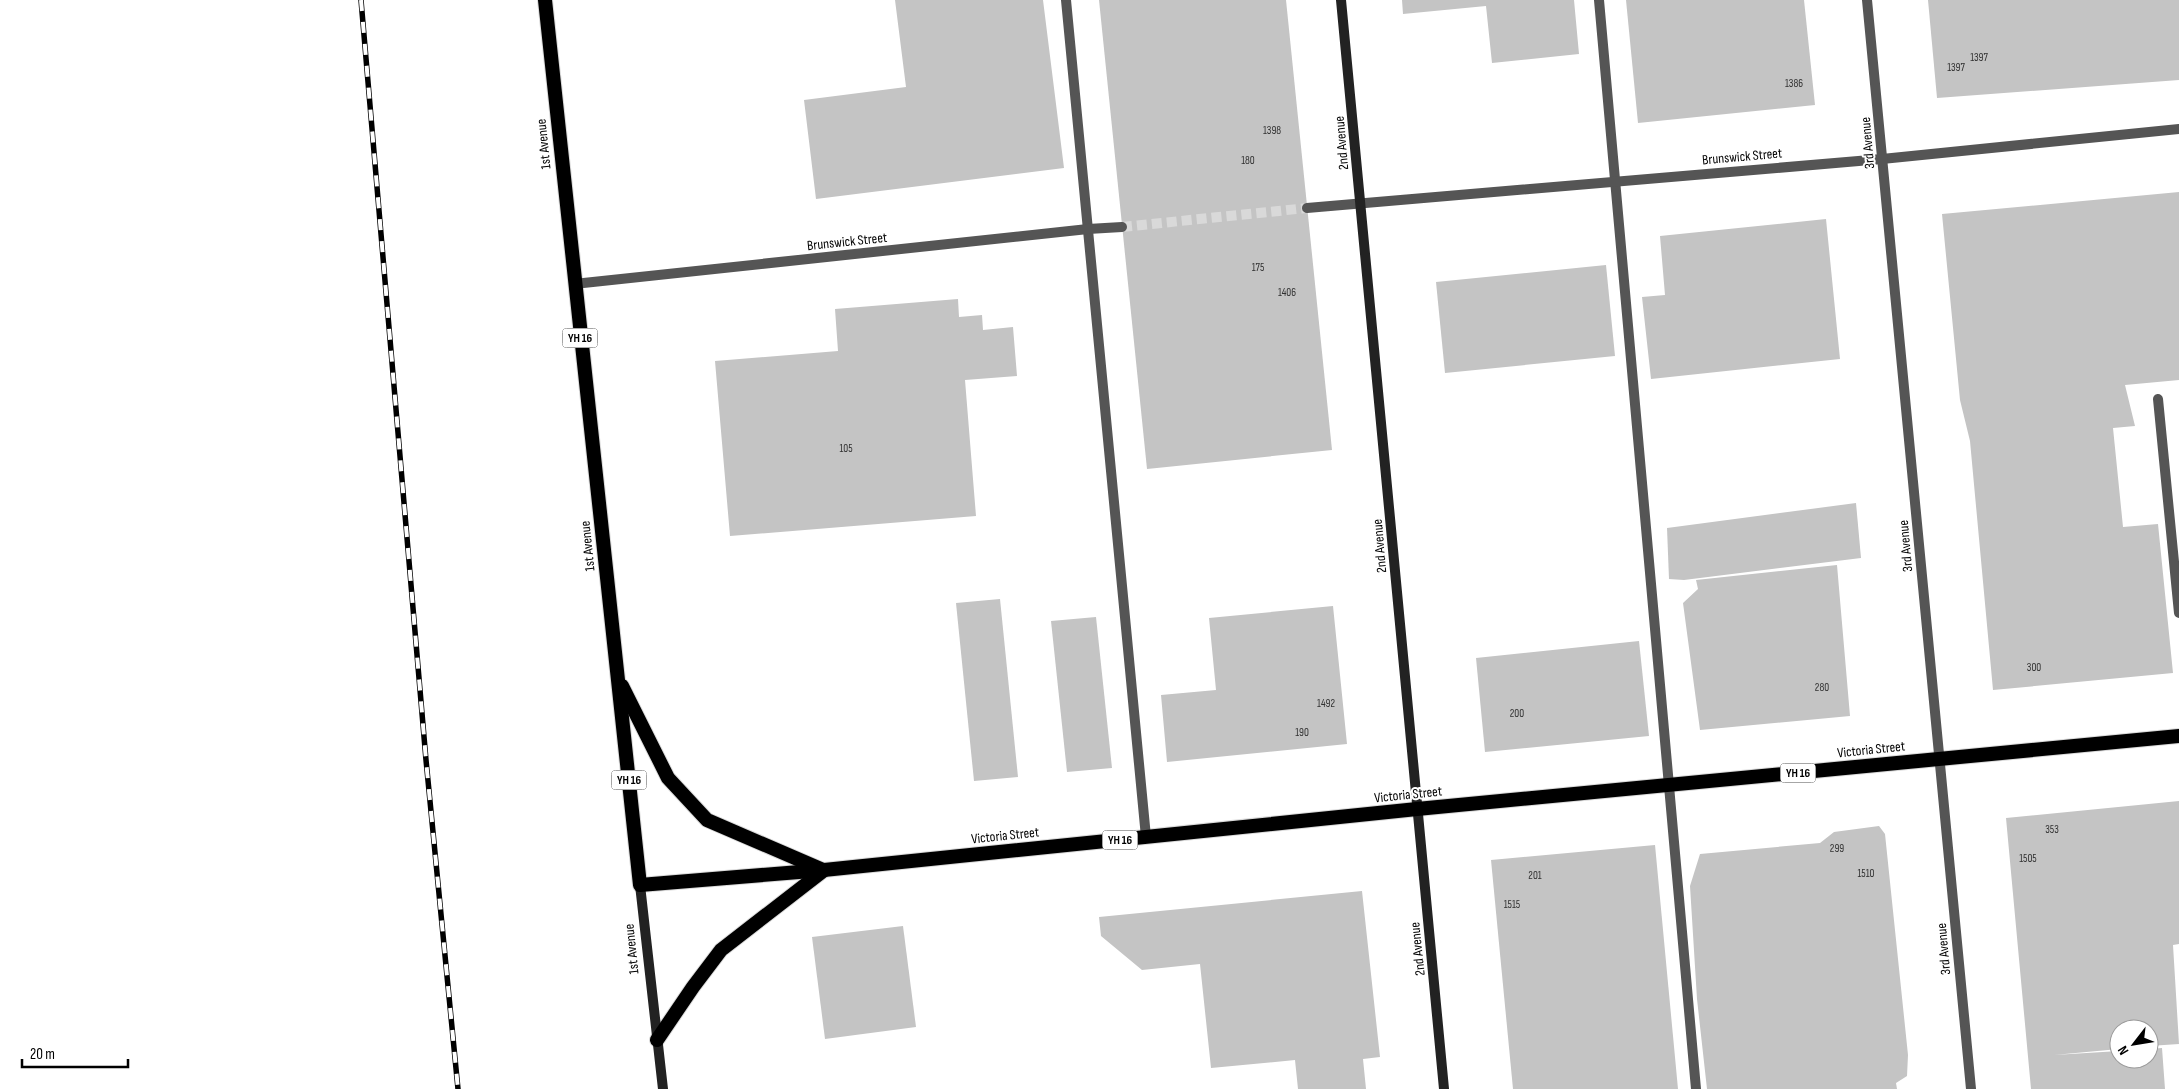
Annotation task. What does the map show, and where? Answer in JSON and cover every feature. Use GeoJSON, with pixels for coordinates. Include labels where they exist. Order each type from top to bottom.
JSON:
{"type":"FeatureCollection","features":[{"type":"Feature","properties":{"kind":"highway","name":"1st Avenue"},"geometry":{"type":"LineString","coordinates":[[545,0],[640,885]]}},
{"type":"Feature","properties":{"kind":"highway"},"geometry":{"type":"LineString","coordinates":[[617,676],[668,778],[707,820],[824,870],[721,950],[657,1040]]}},
{"type":"Feature","properties":{"kind":"highway","name":"Victoria Street"},"geometry":{"type":"LineString","coordinates":[[640,885],[824,870],[1417,809],[2179,736]]}},
{"type":"Feature","properties":{"kind":"main road","name":"2nd Avenue"},"geometry":{"type":"LineString","coordinates":[[1342,0],[1444,1089]]}},
{"type":"Feature","properties":{"kind":"main road","name":"1st Avenue"},"geometry":{"type":"LineString","coordinates":[[640,885],[663,1089]]}},
{"type":"Feature","properties":{"kind":"street"},"geometry":{"type":"LineString","coordinates":[[1066,0],[1146,837]]}},
{"type":"Feature","properties":{"kind":"street"},"geometry":{"type":"LineString","coordinates":[[1599,0],[1696,1089]]}},
{"type":"Feature","properties":{"kind":"street","name":"3rd Avenue"},"geometry":{"type":"LineString","coordinates":[[1867,0],[1970,1089]]}},
{"type":"Feature","properties":{"kind":"street","name":"Brunswick Street"},"geometry":{"type":"LineString","coordinates":[[1307,208],[1882,159],[2179,129]]}},
{"type":"Feature","properties":{"kind":"street","name":"Brunswick Street"},"geometry":{"type":"LineString","coordinates":[[574,284],[1088,229],[1122,227]]}},
{"type":"Feature","properties":{"kind":"street"},"geometry":{"type":"LineString","coordinates":[[2158,400],[2179,613]]}},
{"type":"Feature","properties":{"kind":"building"},"geometry":{"type":"Polygon","coordinates":[[[895,0],[1043,0],[1064,168],[816,199],[804,100],[906,87],[895,0]]]}},
{"type":"Feature","properties":{"kind":"building"},"geometry":{"type":"Polygon","coordinates":[[[1099,0],[1286,0],[1332,450],[1147,469],[1099,0]]]}},
{"type":"Feature","properties":{"kind":"building"},"geometry":{"type":"Polygon","coordinates":[[[1402,0],[1574,0],[1579,54],[1492,63],[1486,6],[1403,14],[1402,0]]]}},
{"type":"Feature","properties":{"kind":"building"},"geometry":{"type":"Polygon","coordinates":[[[1626,0],[1804,0],[1815,105],[1638,123],[1626,0]]]}},
{"type":"Feature","properties":{"kind":"building"},"geometry":{"type":"Polygon","coordinates":[[[1928,0],[2179,0],[2179,80],[1937,98],[1928,0]]]}},
{"type":"Feature","properties":{"kind":"building"},"geometry":{"type":"Polygon","coordinates":[[[2179,192],[2179,380],[2125,385],[2135,426],[2113,428],[2123,527],[2158,524],[2173,673],[1993,690],[1970,441],[1960,400],[1942,214],[2179,192]]]}},
{"type":"Feature","properties":{"kind":"building"},"geometry":{"type":"Polygon","coordinates":[[[1826,219],[1840,359],[1651,379],[1642,297],[1665,295],[1660,236],[1826,219]]]}},
{"type":"Feature","properties":{"kind":"building"},"geometry":{"type":"Polygon","coordinates":[[[1606,265],[1615,356],[1445,373],[1436,282],[1606,265]]]}},
{"type":"Feature","properties":{"kind":"building"},"geometry":{"type":"Polygon","coordinates":[[[958,299],[959,317],[982,315],[983,330],[1013,327],[1017,376],[965,380],[976,516],[730,536],[715,361],[838,351],[835,309],[958,299]]]}},
{"type":"Feature","properties":{"kind":"building"},"geometry":{"type":"Polygon","coordinates":[[[1856,503],[1861,558],[1684,580],[1669,579],[1667,528],[1856,503]]]}},
{"type":"Feature","properties":{"kind":"building"},"geometry":{"type":"Polygon","coordinates":[[[1837,565],[1850,716],[1700,730],[1683,603],[1698,589],[1696,580],[1837,565]]]}},
{"type":"Feature","properties":{"kind":"building"},"geometry":{"type":"Polygon","coordinates":[[[1000,599],[1018,777],[974,781],[956,603],[1000,599]]]}},
{"type":"Feature","properties":{"kind":"building"},"geometry":{"type":"Polygon","coordinates":[[[1333,606],[1347,744],[1167,762],[1161,695],[1216,690],[1209,618],[1333,606]]]}},
{"type":"Feature","properties":{"kind":"building"},"geometry":{"type":"Polygon","coordinates":[[[1096,617],[1112,768],[1067,772],[1051,621],[1096,617]]]}},
{"type":"Feature","properties":{"kind":"building"},"geometry":{"type":"Polygon","coordinates":[[[1639,641],[1649,736],[1485,752],[1476,658],[1639,641]]]}},
{"type":"Feature","properties":{"kind":"building"},"geometry":{"type":"Polygon","coordinates":[[[2179,801],[2179,944],[2173,945],[2179,1044],[2159,1045],[2159,1019],[2109,1019],[2109,1050],[2054,1055],[2109,1052],[2109,1069],[2159,1069],[2159,1048],[2162,1048],[2165,1089],[2031,1089],[2006,818],[2179,801]]]}},
{"type":"Feature","properties":{"kind":"building"},"geometry":{"type":"Polygon","coordinates":[[[1879,826],[1885,834],[1908,1055],[1907,1076],[1896,1083],[1897,1089],[1707,1089],[1697,999],[1690,886],[1700,854],[1820,843],[1834,832],[1879,826]]]}},
{"type":"Feature","properties":{"kind":"building"},"geometry":{"type":"Polygon","coordinates":[[[1655,845],[1678,1089],[1513,1089],[1491,860],[1655,845]]]}},
{"type":"Feature","properties":{"kind":"building"},"geometry":{"type":"Polygon","coordinates":[[[1362,891],[1380,1057],[1363,1059],[1366,1089],[1298,1089],[1295,1060],[1211,1068],[1200,964],[1142,970],[1101,936],[1099,917],[1362,891]]]}},
{"type":"Feature","properties":{"kind":"building"},"geometry":{"type":"Polygon","coordinates":[[[903,926],[916,1027],[825,1039],[812,937],[903,926]]]}},
{"type":"Feature","properties":{"kind":"tunnel"},"geometry":{"type":"LineString","coordinates":[[1122,227],[1307,208]]}},
{"type":"Feature","properties":{"kind":"railway"},"geometry":{"type":"LineString","coordinates":[[361,0],[426,760],[458,1089]]}}]}
